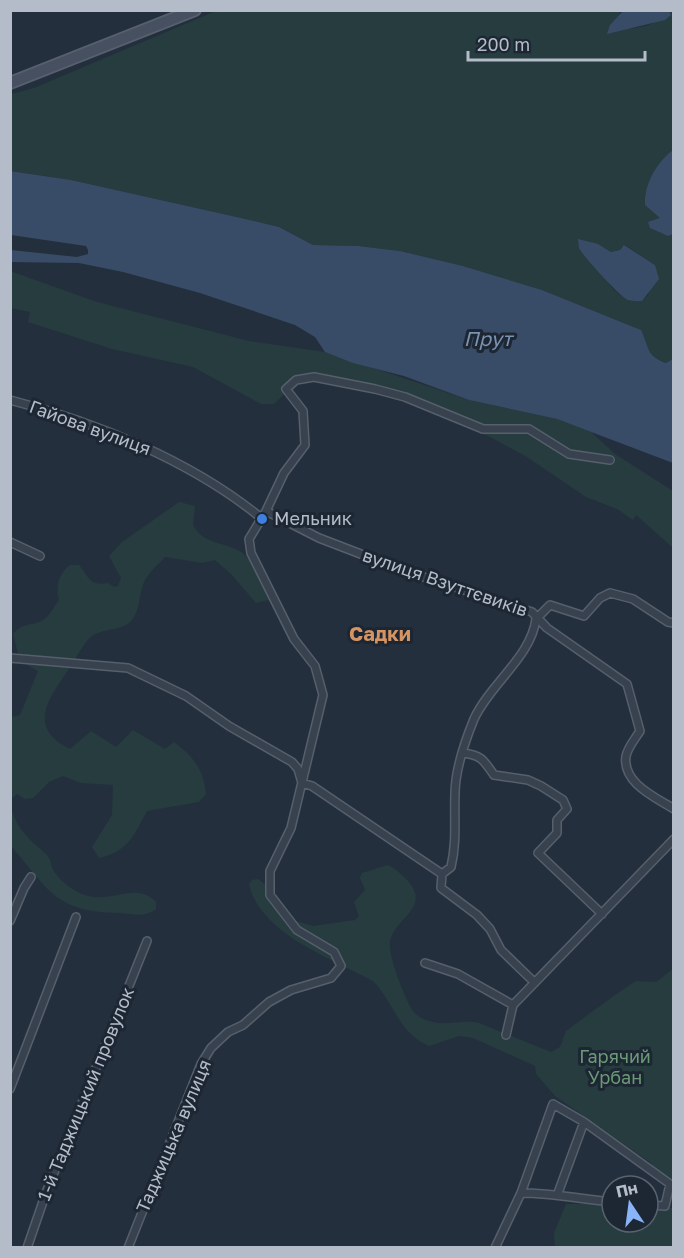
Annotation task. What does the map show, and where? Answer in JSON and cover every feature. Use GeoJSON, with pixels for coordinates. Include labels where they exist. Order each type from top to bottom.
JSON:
{"type":"FeatureCollection","features":[{"type":"Feature","properties":{"kind":"street"},"geometry":{"type":"LineString","coordinates":[[10,83],[195,10]]}},
{"type":"Feature","properties":{"kind":"street"},"geometry":{"type":"LineString","coordinates":[[302,783],[323,695],[315,666],[294,639],[250,553],[249,539],[284,473],[305,445],[303,411],[286,389],[296,380],[314,377],[375,389],[405,398],[483,429],[529,429],[569,454],[610,460]]}},
{"type":"Feature","properties":{"kind":"street","name":"Гайова вулиця"},"geometry":{"type":"LineString","coordinates":[[10,400],[151,449],[219,486],[263,514]]}},
{"type":"Feature","properties":{"kind":"street","name":"вулиця Взуттєвиків"},"geometry":{"type":"LineString","coordinates":[[263,514],[405,571],[518,605],[532,612],[536,619],[533,634],[488,695],[475,718],[463,753],[455,792],[456,838],[453,858],[451,867],[442,874]]}},
{"type":"Feature","properties":{"kind":"street"},"geometry":{"type":"LineString","coordinates":[[10,542],[40,556]]}},
{"type":"Feature","properties":{"kind":"street"},"geometry":{"type":"LineString","coordinates":[[674,623],[668,622],[633,599],[610,593],[600,598],[584,616],[549,605],[536,619],[627,684],[640,731],[627,756],[626,769],[633,780],[644,790],[674,809]]}},
{"type":"Feature","properties":{"kind":"street"},"geometry":{"type":"LineString","coordinates":[[10,658],[128,668],[186,696],[229,726],[277,752],[298,769],[302,783]]}},
{"type":"Feature","properties":{"kind":"street"},"geometry":{"type":"LineString","coordinates":[[463,753],[478,755],[488,763],[494,775],[528,780],[563,800],[567,808],[557,820],[557,833],[538,853],[602,914]]}},
{"type":"Feature","properties":{"kind":"street"},"geometry":{"type":"LineString","coordinates":[[302,783],[312,786],[442,874],[441,888],[477,915],[490,929],[501,950],[533,981]]}},
{"type":"Feature","properties":{"kind":"street","name":"Таджицька вулиця"},"geometry":{"type":"LineString","coordinates":[[128,1248],[201,1064],[211,1048],[269,1002],[291,990],[322,982],[337,972],[341,966],[339,958],[327,946],[297,930],[270,895],[268,882],[270,871],[291,828],[302,783]]}},
{"type":"Feature","properties":{"kind":"street"},"geometry":{"type":"LineString","coordinates":[[506,1035],[513,1005],[533,981],[674,839]]}},
{"type":"Feature","properties":{"kind":"street"},"geometry":{"type":"LineString","coordinates":[[10,921],[31,877]]}},
{"type":"Feature","properties":{"kind":"street"},"geometry":{"type":"LineString","coordinates":[[10,1089],[76,917]]}},
{"type":"Feature","properties":{"kind":"street","name":"1-й Таджицький провулок"},"geometry":{"type":"LineString","coordinates":[[27,1248],[47,1190],[147,941]]}},
{"type":"Feature","properties":{"kind":"street"},"geometry":{"type":"LineString","coordinates":[[425,963],[458,974],[513,1005]]}},
{"type":"Feature","properties":{"kind":"street"},"geometry":{"type":"LineString","coordinates":[[495,1248],[521,1193],[553,1104],[584,1122],[656,1174]]}},
{"type":"Feature","properties":{"kind":"street"},"geometry":{"type":"LineString","coordinates":[[558,1193],[584,1122]]}},
{"type":"Feature","properties":{"kind":"street"},"geometry":{"type":"LineString","coordinates":[[660,1177],[670,1184],[665,1206],[660,1206]]}},
{"type":"Feature","properties":{"kind":"street"},"geometry":{"type":"LineString","coordinates":[[521,1193],[558,1193],[575,1198],[600,1201]]}},
{"type":"Feature","properties":{"kind":"green space"},"geometry":{"type":"Polygon","coordinates":[[[216,11],[623,11],[619,13],[629,29],[646,26],[671,15],[669,11],[673,11],[673,150],[661,164],[660,233],[673,234],[673,360],[666,363],[653,356],[636,328],[542,290],[463,266],[400,251],[358,246],[313,245],[279,227],[71,180],[11,171],[11,94],[34,88],[216,11]],[[598,244],[602,265],[609,283],[621,295],[642,301],[648,295],[655,265],[625,245],[620,250],[611,252],[598,244]]]}},
{"type":"Feature","properties":{"kind":"green space"},"geometry":{"type":"Polygon","coordinates":[[[10,271],[97,302],[249,341],[325,352],[469,400],[557,419],[590,431],[615,454],[673,491],[673,548],[636,515],[633,520],[617,509],[586,497],[527,457],[490,437],[399,397],[353,387],[304,381],[294,385],[274,404],[261,404],[193,367],[112,349],[28,322],[30,312],[11,308],[10,271]]]}},
{"type":"Feature","properties":{"kind":"green space"},"geometry":{"type":"Polygon","coordinates":[[[179,502],[195,506],[193,525],[204,537],[242,552],[252,562],[269,600],[256,603],[231,574],[215,560],[202,563],[165,557],[146,579],[136,613],[131,621],[97,633],[83,646],[50,700],[45,721],[48,731],[56,740],[70,749],[91,731],[116,747],[133,730],[165,749],[174,742],[196,764],[203,778],[206,794],[199,802],[147,811],[134,835],[124,847],[99,858],[92,847],[112,815],[113,785],[81,783],[63,776],[49,782],[33,798],[25,799],[17,794],[11,799],[11,717],[20,715],[38,671],[20,661],[13,634],[21,627],[39,622],[48,616],[59,600],[57,590],[61,576],[70,565],[79,565],[93,582],[118,586],[121,578],[109,556],[122,542],[179,502]]]}},
{"type":"Feature","properties":{"kind":"green space"},"geometry":{"type":"Polygon","coordinates":[[[11,807],[20,828],[48,856],[53,870],[70,887],[93,897],[140,893],[156,902],[156,909],[148,914],[139,915],[98,912],[67,903],[56,896],[45,887],[11,846],[11,807]]]}},
{"type":"Feature","properties":{"kind":"green space","name":"Гарячий Урбан"},"geometry":{"type":"Polygon","coordinates":[[[388,865],[406,879],[413,889],[416,897],[414,905],[393,934],[390,942],[391,956],[411,1008],[421,1018],[435,1023],[479,1023],[551,1052],[560,1047],[566,1031],[612,997],[636,981],[656,982],[673,969],[673,1183],[661,1178],[651,1163],[555,1096],[536,1074],[535,1066],[473,1038],[459,1036],[429,1046],[419,1040],[403,1025],[373,981],[319,954],[283,931],[267,917],[256,902],[249,884],[252,880],[258,879],[271,889],[281,908],[296,921],[313,926],[355,920],[359,916],[354,902],[365,890],[360,878],[362,873],[388,865]]]}},
{"type":"Feature","properties":{"kind":"green space"},"geometry":{"type":"Polygon","coordinates":[[[566,1204],[600,1204],[600,1234],[660,1234],[660,1207],[673,1208],[673,1247],[555,1248],[554,1233],[566,1204]]]}},
{"type":"Feature","properties":{"kind":"water"},"geometry":{"type":"Polygon","coordinates":[[[623,11],[669,11],[671,15],[665,20],[607,34],[610,25],[623,11]]]}},
{"type":"Feature","properties":{"kind":"water"},"geometry":{"type":"Polygon","coordinates":[[[673,150],[673,234],[668,236],[650,228],[648,222],[660,218],[645,205],[645,197],[653,174],[673,150]]]}},
{"type":"Feature","properties":{"kind":"water","name":"Прут"},"geometry":{"type":"Polygon","coordinates":[[[10,171],[71,180],[279,227],[313,245],[358,246],[400,251],[463,266],[542,290],[641,330],[651,354],[666,363],[673,359],[673,463],[557,419],[469,400],[404,376],[353,363],[325,352],[315,337],[295,325],[200,293],[123,272],[79,263],[11,262],[11,250],[77,257],[88,254],[88,250],[86,246],[11,235],[10,171]]]}},
{"type":"Feature","properties":{"kind":"water"},"geometry":{"type":"Polygon","coordinates":[[[578,239],[598,244],[611,252],[620,250],[624,245],[655,265],[659,279],[642,301],[628,300],[610,285],[587,259],[579,248],[578,239]]]}},
{"type":"Feature","properties":{"kind":"place","name":"Мельник"},"geometry":{"type":"Point","coordinates":[262,519]}},
{"type":"Feature","properties":{"kind":"district","name":"Садки"},"geometry":{"type":"Point","coordinates":[380,634]}}]}
